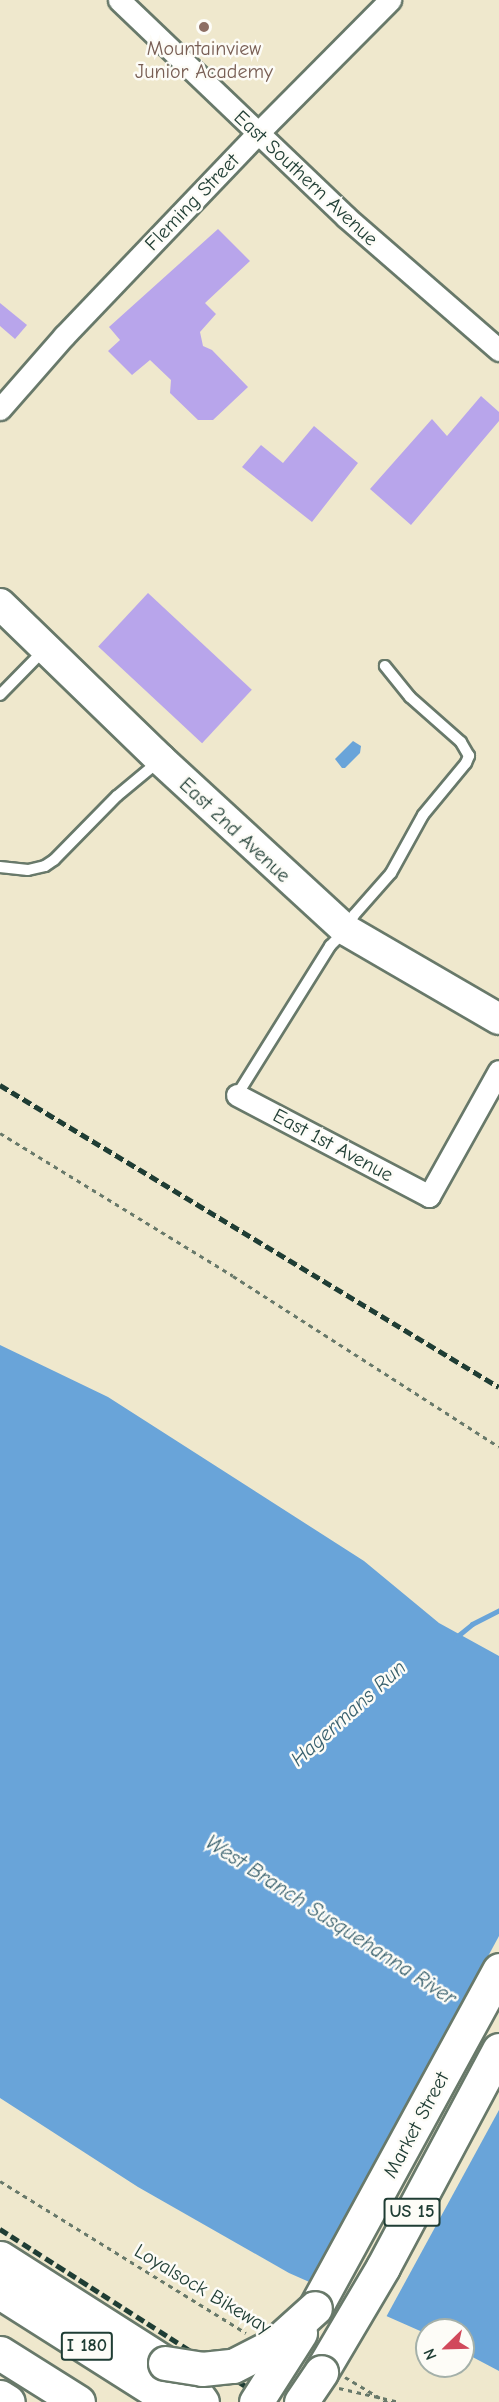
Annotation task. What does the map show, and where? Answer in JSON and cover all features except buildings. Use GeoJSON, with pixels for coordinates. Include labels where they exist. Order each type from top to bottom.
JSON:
{"type":"FeatureCollection","features":[{"type":"Feature","properties":{"kind":"highway","name":"Market Street"},"geometry":{"type":"LineString","coordinates":[[256,2402],[315,2308],[499,1970]]}},
{"type":"Feature","properties":{"kind":"highway","name":"Market Street"},"geometry":{"type":"LineString","coordinates":[[301,2402],[330,2384],[383,2267],[499,2050]]}},
{"type":"Feature","properties":{"kind":"highway"},"geometry":{"type":"LineString","coordinates":[[0,2258],[165,2363],[186,2380],[202,2402]]}},
{"type":"Feature","properties":{"kind":"highway","name":"I 180"},"geometry":{"type":"LineString","coordinates":[[0,2292],[173,2402]]}},
{"type":"Feature","properties":{"kind":"highway"},"geometry":{"type":"LineString","coordinates":[[165,2363],[202,2370],[233,2366],[274,2344],[315,2308]]}},
{"type":"Feature","properties":{"kind":"highway","name":"I 180"},"geometry":{"type":"LineString","coordinates":[[0,2353],[78,2402]]}},
{"type":"Feature","properties":{"kind":"highway"},"geometry":{"type":"LineString","coordinates":[[0,2397],[8,2402]]}},
{"type":"Feature","properties":{"kind":"street","name":"East Southern Avenue"},"geometry":{"type":"LineString","coordinates":[[119,0],[346,217],[499,350]]}},
{"type":"Feature","properties":{"kind":"street","name":"Fleming Street"},"geometry":{"type":"LineString","coordinates":[[0,409],[64,336],[257,134],[390,0]]}},
{"type":"Feature","properties":{"kind":"street","name":"East 2nd Avenue"},"geometry":{"type":"LineString","coordinates":[[0,604],[160,760],[346,930],[499,1019]]}},
{"type":"Feature","properties":{"kind":"street","name":"East 1st Avenue"},"geometry":{"type":"LineString","coordinates":[[237,1095],[429,1196],[499,1071]]}},
{"type":"Feature","properties":{"kind":"lane"},"geometry":{"type":"LineString","coordinates":[[0,695],[46,648]]}},
{"type":"Feature","properties":{"kind":"lane"},"geometry":{"type":"LineString","coordinates":[[237,1095],[330,946],[346,930],[354,915],[391,873],[423,815],[466,763],[469,756],[461,742],[410,697],[385,666]]}},
{"type":"Feature","properties":{"kind":"lane"},"geometry":{"type":"LineString","coordinates":[[0,867],[28,870],[45,866],[54,860],[117,796],[160,760]]}},
{"type":"Feature","properties":{"kind":"path"},"geometry":{"type":"LineString","coordinates":[[0,1133],[233,1276],[499,1447]]}},
{"type":"Feature","properties":{"kind":"path","name":"Loyalsock Bikeway"},"geometry":{"type":"LineString","coordinates":[[0,2181],[253,2337]]}},
{"type":"Feature","properties":{"kind":"path"},"geometry":{"type":"LineString","coordinates":[[330,2384],[387,2402]]}},
{"type":"Feature","properties":{"kind":"path"},"geometry":{"type":"LineString","coordinates":[[330,2384],[399,2402]]}},
{"type":"Feature","properties":{"kind":"water"},"geometry":{"type":"Polygon","coordinates":[[[353,741],[361,746],[360,753],[345,768],[342,768],[335,759],[353,741]]]}},
{"type":"Feature","properties":{"kind":"water","name":"West Branch Susquehanna River"},"geometry":{"type":"Polygon","coordinates":[[[0,1345],[108,1397],[364,1561],[439,1623],[499,1656],[499,2371],[475,2358],[475,2318],[415,2318],[415,2329],[289,2273],[138,2187],[0,2098],[0,1345]]]}},
{"type":"Feature","properties":{"kind":"pier"},"geometry":{"type":"Polygon","coordinates":[[[499,1936],[499,2110],[385,2319],[310,2285],[499,1936]]]}},
{"type":"Feature","properties":{"kind":"waterway","name":"Hagermans Run"},"geometry":{"type":"LineString","coordinates":[[455,1638],[472,1624],[499,1610]]}},
{"type":"Feature","properties":{"kind":"railway"},"geometry":{"type":"LineString","coordinates":[[0,1085],[499,1387]]}},
{"type":"Feature","properties":{"kind":"railway"},"geometry":{"type":"LineString","coordinates":[[0,2229],[270,2402]]}},
{"type":"Feature","properties":{"kind":"place","name":"Mountainview Junior Academy"},"geometry":{"type":"Point","coordinates":[204,27]}}]}
